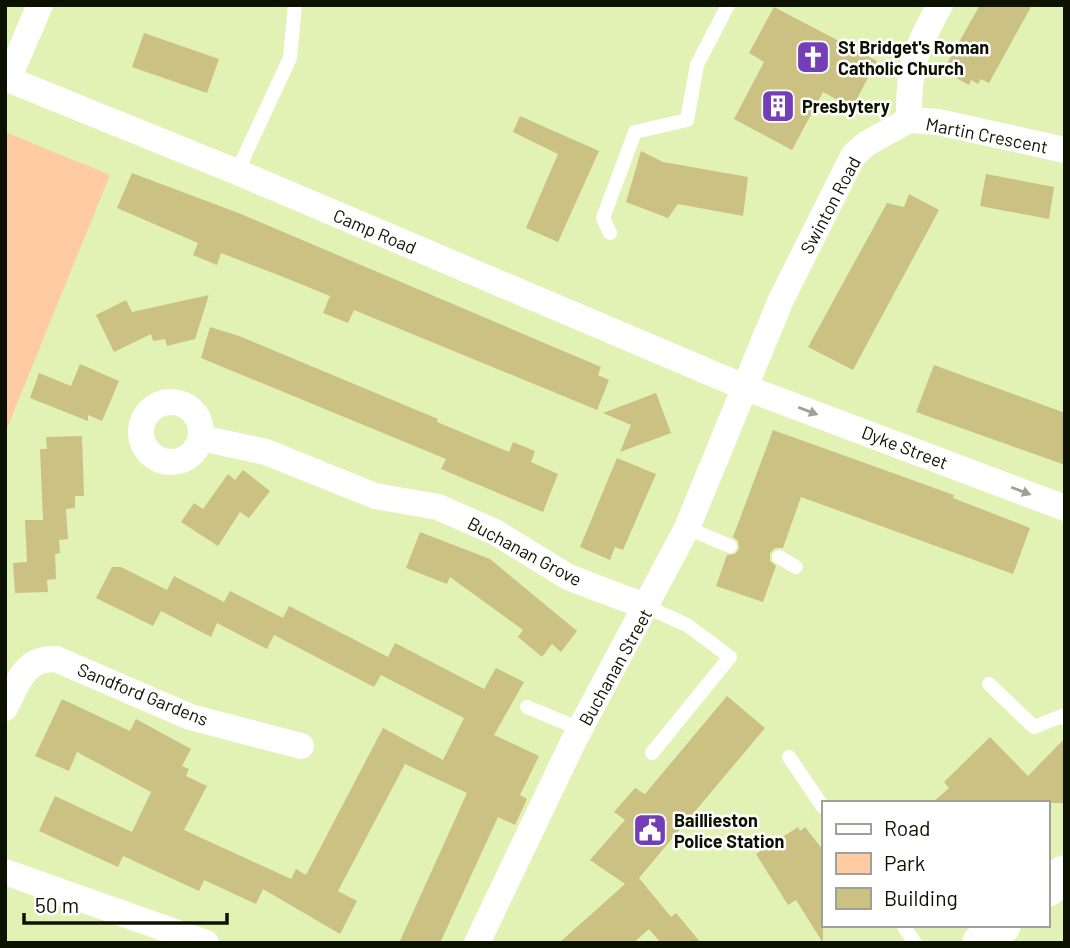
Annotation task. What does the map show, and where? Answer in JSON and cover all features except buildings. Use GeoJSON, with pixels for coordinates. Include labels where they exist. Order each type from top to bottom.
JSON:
{"type":"FeatureCollection","features":[{"type":"Feature","properties":{"kind":"main road"},"geometry":{"type":"LineString","coordinates":[[1049,886],[1065,874]]}},
{"type":"Feature","properties":{"kind":"main road"},"geometry":{"type":"LineString","coordinates":[[981,943],[1000,927]]}},
{"type":"Feature","properties":{"kind":"street"},"geometry":{"type":"LineString","coordinates":[[7,78],[40,5]]}},
{"type":"Feature","properties":{"kind":"street"},"geometry":{"type":"LineString","coordinates":[[909,120],[908,84],[916,48],[940,5]]}},
{"type":"Feature","properties":{"kind":"street","name":"Camp Road"},"geometry":{"type":"LineString","coordinates":[[7,78],[237,172],[744,387]]}},
{"type":"Feature","properties":{"kind":"street","name":"Martin Crescent"},"geometry":{"type":"LineString","coordinates":[[909,120],[938,121],[1065,150]]}},
{"type":"Feature","properties":{"kind":"street","name":"Swinton Road"},"geometry":{"type":"LineString","coordinates":[[744,387],[780,302],[853,156],[866,144],[909,120]]}},
{"type":"Feature","properties":{"kind":"street","name":"Dyke Street"},"geometry":{"type":"LineString","coordinates":[[744,387],[1065,508]]}},
{"type":"Feature","properties":{"kind":"street","name":"Buchanan Street"},"geometry":{"type":"LineString","coordinates":[[477,943],[580,729],[687,528],[744,387]]}},
{"type":"Feature","properties":{"kind":"street","name":"Buchanan Grove"},"geometry":{"type":"LineString","coordinates":[[201,438],[265,452],[375,496],[438,507],[495,532],[568,577],[647,607]]}},
{"type":"Feature","properties":{"kind":"street","name":"Sandford Gardens"},"geometry":{"type":"LineString","coordinates":[[5,708],[28,666],[41,658],[56,659],[190,717],[301,746]]}},
{"type":"Feature","properties":{"kind":"street"},"geometry":{"type":"LineString","coordinates":[[5,872],[206,943]]}},
{"type":"Feature","properties":{"kind":"lane"},"geometry":{"type":"LineString","coordinates":[[237,172],[290,58],[295,5]]}},
{"type":"Feature","properties":{"kind":"lane"},"geometry":{"type":"LineString","coordinates":[[610,233],[603,218],[635,132],[687,120],[697,65],[728,5]]}},
{"type":"Feature","properties":{"kind":"lane"},"geometry":{"type":"LineString","coordinates":[[687,528],[730,546]]}},
{"type":"Feature","properties":{"kind":"lane"},"geometry":{"type":"LineString","coordinates":[[779,557],[796,567]]}},
{"type":"Feature","properties":{"kind":"lane"},"geometry":{"type":"LineString","coordinates":[[647,607],[687,625],[730,657],[652,753]]}},
{"type":"Feature","properties":{"kind":"lane"},"geometry":{"type":"LineString","coordinates":[[989,684],[1034,727],[1062,716],[1065,718]]}},
{"type":"Feature","properties":{"kind":"lane"},"geometry":{"type":"LineString","coordinates":[[527,707],[580,729]]}},
{"type":"Feature","properties":{"kind":"lane"},"geometry":{"type":"LineString","coordinates":[[789,757],[822,806]]}},
{"type":"Feature","properties":{"kind":"lane"},"geometry":{"type":"LineString","coordinates":[[904,927],[915,943]]}},
{"type":"Feature","properties":{"kind":"green space"},"geometry":{"type":"Polygon","coordinates":[[[5,132],[110,175],[5,433],[5,132]]]}},
{"type":"Feature","properties":{"kind":"place","name":"St Bridget's Roman Catholic Church"},"geometry":{"type":"Point","coordinates":[813,57]}},
{"type":"Feature","properties":{"kind":"place","name":"Presbytery"},"geometry":{"type":"Point","coordinates":[778,106]}},
{"type":"Feature","properties":{"kind":"place","name":"Baillieston Police Station"},"geometry":{"type":"Point","coordinates":[650,830]}}]}
